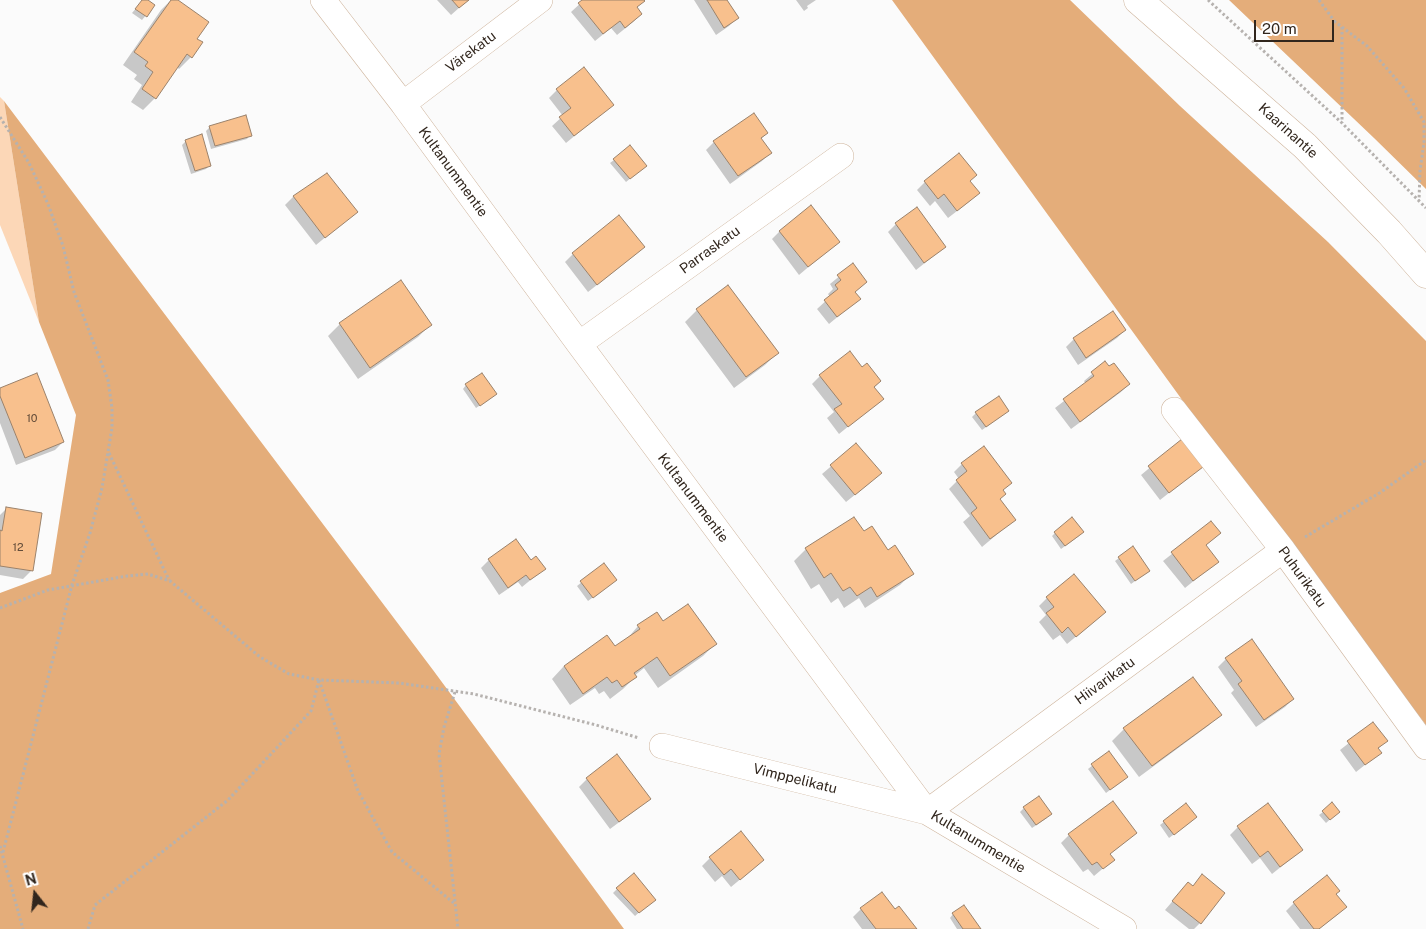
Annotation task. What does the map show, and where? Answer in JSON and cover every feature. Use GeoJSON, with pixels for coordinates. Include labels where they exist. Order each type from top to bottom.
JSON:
{"type":"FeatureCollection","features":[{"type":"Feature","properties":{"kind":"main road","name":"Kaarinantie"},"geometry":{"type":"LineString","coordinates":[[1138,0],[1305,146],[1389,232],[1426,274]]}},
{"type":"Feature","properties":{"kind":"street","name":"Kultanummentie"},"geometry":{"type":"LineString","coordinates":[[323,0],[403,104],[927,812],[1124,929]]}},
{"type":"Feature","properties":{"kind":"street","name":"Värekatu"},"geometry":{"type":"LineString","coordinates":[[403,104],[540,0]]}},
{"type":"Feature","properties":{"kind":"street","name":"Parraskatu"},"geometry":{"type":"LineString","coordinates":[[579,344],[841,156]]}},
{"type":"Feature","properties":{"kind":"street","name":"Puhurikatu"},"geometry":{"type":"LineString","coordinates":[[1174,410],[1283,550],[1426,748]]}},
{"type":"Feature","properties":{"kind":"street","name":"Hiivarikatu"},"geometry":{"type":"LineString","coordinates":[[927,812],[1283,550]]}},
{"type":"Feature","properties":{"kind":"street","name":"Vimppelikatu"},"geometry":{"type":"LineString","coordinates":[[662,746],[927,812]]}},
{"type":"Feature","properties":{"kind":"path"},"geometry":{"type":"LineString","coordinates":[[1208,0],[1342,123],[1426,208]]}},
{"type":"Feature","properties":{"kind":"path"},"geometry":{"type":"LineString","coordinates":[[1319,0],[1334,21],[1367,46],[1404,88],[1425,124],[1419,202]]}},
{"type":"Feature","properties":{"kind":"path"},"geometry":{"type":"LineString","coordinates":[[1342,27],[1342,123]]}},
{"type":"Feature","properties":{"kind":"path"},"geometry":{"type":"LineString","coordinates":[[0,117],[29,163],[48,204],[63,246],[74,292],[108,380],[112,408],[108,454],[102,488],[90,533],[72,585],[3,852]]}},
{"type":"Feature","properties":{"kind":"path"},"geometry":{"type":"LineString","coordinates":[[108,454],[170,581]]}},
{"type":"Feature","properties":{"kind":"path"},"geometry":{"type":"LineString","coordinates":[[1283,550],[1381,492],[1426,460]]}},
{"type":"Feature","properties":{"kind":"path"},"geometry":{"type":"LineString","coordinates":[[0,608],[48,590],[148,574],[170,581],[260,657],[289,674],[319,680],[399,683],[474,694],[596,725],[662,746]]}},
{"type":"Feature","properties":{"kind":"path"},"geometry":{"type":"LineString","coordinates":[[319,680],[358,790],[392,852],[454,904]]}},
{"type":"Feature","properties":{"kind":"path"},"geometry":{"type":"LineString","coordinates":[[88,929],[95,905],[228,800],[311,711],[319,680]]}},
{"type":"Feature","properties":{"kind":"path"},"geometry":{"type":"LineString","coordinates":[[455,692],[444,727],[439,754],[458,929]]}},
{"type":"Feature","properties":{"kind":"path"},"geometry":{"type":"LineString","coordinates":[[0,846],[23,929]]}},
{"type":"Feature","properties":{"kind":"shaded area"},"geometry":{"type":"Polygon","coordinates":[[[892,0],[1070,0],[1180,106],[1328,242],[1426,341],[1426,725],[1270,521],[892,0]]]}},
{"type":"Feature","properties":{"kind":"shaded area"},"geometry":{"type":"Polygon","coordinates":[[[1229,0],[1426,0],[1426,189],[1374,138],[1229,0]]]}},
{"type":"Feature","properties":{"kind":"shaded area"},"geometry":{"type":"Polygon","coordinates":[[[0,97],[4,101],[39,322],[0,225],[0,97]]]}},
{"type":"Feature","properties":{"kind":"shaded area"},"geometry":{"type":"Polygon","coordinates":[[[4,101],[433,670],[624,929],[0,929],[0,593],[51,574],[76,415],[39,322],[4,101]]]}},
{"type":"Feature","properties":{"kind":"building"},"geometry":{"type":"Polygon","coordinates":[[[142,0],[148,0],[155,5],[147,17],[135,9],[142,0]]]}},
{"type":"Feature","properties":{"kind":"building"},"geometry":{"type":"Polygon","coordinates":[[[171,0],[178,0],[209,22],[197,39],[203,42],[192,58],[187,54],[156,99],[142,89],[153,72],[145,66],[148,62],[134,52],[171,0]]]}},
{"type":"Feature","properties":{"kind":"building"},"geometry":{"type":"Polygon","coordinates":[[[452,0],[469,0],[459,8],[452,0]]]}},
{"type":"Feature","properties":{"kind":"building"},"geometry":{"type":"Polygon","coordinates":[[[582,0],[645,1],[637,7],[642,14],[625,28],[620,21],[603,34],[578,3],[582,0]]]}},
{"type":"Feature","properties":{"kind":"building"},"geometry":{"type":"Polygon","coordinates":[[[707,0],[727,0],[739,18],[724,28],[707,0]]]}},
{"type":"Feature","properties":{"kind":"building"},"geometry":{"type":"Polygon","coordinates":[[[584,67],[614,105],[574,136],[559,117],[571,108],[556,89],[584,67]]]}},
{"type":"Feature","properties":{"kind":"building"},"geometry":{"type":"Polygon","coordinates":[[[754,113],[768,133],[761,138],[772,153],[738,176],[713,141],[754,113]]]}},
{"type":"Feature","properties":{"kind":"building"},"geometry":{"type":"Polygon","coordinates":[[[246,115],[252,136],[215,146],[209,126],[246,115]]]}},
{"type":"Feature","properties":{"kind":"building"},"geometry":{"type":"Polygon","coordinates":[[[202,134],[211,166],[195,171],[185,140],[202,134]]]}},
{"type":"Feature","properties":{"kind":"building"},"geometry":{"type":"Polygon","coordinates":[[[630,145],[647,166],[630,179],[613,159],[630,145]]]}},
{"type":"Feature","properties":{"kind":"building"},"geometry":{"type":"Polygon","coordinates":[[[959,153],[977,175],[970,181],[980,193],[957,211],[944,194],[938,199],[924,181],[959,153]]]}},
{"type":"Feature","properties":{"kind":"building"},"geometry":{"type":"Polygon","coordinates":[[[327,173],[358,212],[325,238],[293,196],[327,173]]]}},
{"type":"Feature","properties":{"kind":"building"},"geometry":{"type":"Polygon","coordinates":[[[811,205],[840,242],[808,267],[779,231],[811,205]]]}},
{"type":"Feature","properties":{"kind":"building"},"geometry":{"type":"Polygon","coordinates":[[[917,207],[946,247],[924,263],[895,223],[917,207]]]}},
{"type":"Feature","properties":{"kind":"building"},"geometry":{"type":"Polygon","coordinates":[[[619,215],[645,247],[597,285],[572,253],[619,215]]]}},
{"type":"Feature","properties":{"kind":"building"},"geometry":{"type":"Polygon","coordinates":[[[853,263],[867,282],[855,292],[861,299],[837,317],[824,300],[838,289],[835,285],[841,280],[837,275],[853,263]]]}},
{"type":"Feature","properties":{"kind":"building"},"geometry":{"type":"Polygon","coordinates":[[[401,280],[432,325],[370,368],[339,323],[401,280]]]}},
{"type":"Feature","properties":{"kind":"building"},"geometry":{"type":"Polygon","coordinates":[[[728,285],[779,353],[746,377],[696,309],[728,285]]]}},
{"type":"Feature","properties":{"kind":"building"},"geometry":{"type":"Polygon","coordinates":[[[1113,311],[1126,330],[1086,358],[1073,338],[1113,311]]]}},
{"type":"Feature","properties":{"kind":"building"},"geometry":{"type":"Polygon","coordinates":[[[850,351],[862,367],[867,363],[881,381],[874,387],[884,399],[848,427],[834,409],[842,404],[819,375],[850,351]]]}},
{"type":"Feature","properties":{"kind":"building"},"geometry":{"type":"Polygon","coordinates":[[[1105,361],[1109,366],[1114,363],[1130,384],[1080,422],[1063,399],[1094,376],[1091,372],[1105,361]]]}},
{"type":"Feature","properties":{"kind":"building"},"geometry":{"type":"Polygon","coordinates":[[[37,373],[64,442],[25,458],[0,396],[0,388],[37,373]]]}},
{"type":"Feature","properties":{"kind":"building"},"geometry":{"type":"Polygon","coordinates":[[[482,373],[497,394],[480,406],[465,384],[482,373]]]}},
{"type":"Feature","properties":{"kind":"building"},"geometry":{"type":"Polygon","coordinates":[[[999,396],[1009,411],[986,427],[975,412],[999,396]]]}},
{"type":"Feature","properties":{"kind":"building"},"geometry":{"type":"Polygon","coordinates":[[[1182,439],[1203,467],[1169,493],[1148,466],[1182,439]]]}},
{"type":"Feature","properties":{"kind":"building"},"geometry":{"type":"Polygon","coordinates":[[[856,443],[882,473],[855,495],[830,465],[856,443]]]}},
{"type":"Feature","properties":{"kind":"building"},"geometry":{"type":"Polygon","coordinates":[[[984,446],[1012,483],[1003,490],[1006,494],[1000,499],[1016,520],[990,539],[971,513],[977,508],[956,480],[967,471],[961,463],[984,446]]]}},
{"type":"Feature","properties":{"kind":"building"},"geometry":{"type":"Polygon","coordinates":[[[6,507],[42,513],[33,571],[0,566],[0,530],[2,531],[6,507]]]}},
{"type":"Feature","properties":{"kind":"building"},"geometry":{"type":"Polygon","coordinates":[[[854,517],[864,531],[872,526],[888,550],[895,545],[914,574],[877,597],[871,587],[857,596],[850,587],[843,591],[831,573],[824,578],[805,548],[854,517]]]}},
{"type":"Feature","properties":{"kind":"building"},"geometry":{"type":"Polygon","coordinates":[[[1072,517],[1084,532],[1065,546],[1054,532],[1072,517]]]}},
{"type":"Feature","properties":{"kind":"building"},"geometry":{"type":"Polygon","coordinates":[[[1211,521],[1221,533],[1206,545],[1219,562],[1193,581],[1171,552],[1211,521]]]}},
{"type":"Feature","properties":{"kind":"building"},"geometry":{"type":"Polygon","coordinates":[[[516,539],[531,560],[536,556],[546,569],[530,580],[526,575],[508,588],[488,559],[516,539]]]}},
{"type":"Feature","properties":{"kind":"building"},"geometry":{"type":"Polygon","coordinates":[[[1133,546],[1150,571],[1135,581],[1118,557],[1133,546]]]}},
{"type":"Feature","properties":{"kind":"building"},"geometry":{"type":"Polygon","coordinates":[[[604,563],[617,580],[593,598],[580,581],[604,563]]]}},
{"type":"Feature","properties":{"kind":"building"},"geometry":{"type":"Polygon","coordinates":[[[1074,574],[1106,612],[1076,637],[1068,627],[1062,633],[1046,613],[1054,607],[1046,597],[1074,574]]]}},
{"type":"Feature","properties":{"kind":"building"},"geometry":{"type":"Polygon","coordinates":[[[688,604],[717,644],[670,676],[657,657],[634,673],[637,677],[622,687],[617,680],[612,683],[607,677],[583,694],[564,666],[607,635],[615,646],[640,629],[637,625],[657,612],[663,621],[688,604]]]}},
{"type":"Feature","properties":{"kind":"building"},"geometry":{"type":"Polygon","coordinates":[[[1252,639],[1294,699],[1264,720],[1238,684],[1242,681],[1225,658],[1252,639]]]}},
{"type":"Feature","properties":{"kind":"building"},"geometry":{"type":"Polygon","coordinates":[[[1193,677],[1222,715],[1152,766],[1123,728],[1193,677]]]}},
{"type":"Feature","properties":{"kind":"building"},"geometry":{"type":"Polygon","coordinates":[[[1373,722],[1388,741],[1378,748],[1382,753],[1365,765],[1347,741],[1373,722]]]}},
{"type":"Feature","properties":{"kind":"building"},"geometry":{"type":"Polygon","coordinates":[[[1109,751],[1128,777],[1110,790],[1091,764],[1109,751]]]}},
{"type":"Feature","properties":{"kind":"building"},"geometry":{"type":"Polygon","coordinates":[[[617,754],[651,799],[619,822],[586,778],[617,754]]]}},
{"type":"Feature","properties":{"kind":"building"},"geometry":{"type":"Polygon","coordinates":[[[1039,796],[1052,814],[1036,825],[1023,807],[1039,796]]]}},
{"type":"Feature","properties":{"kind":"building"},"geometry":{"type":"Polygon","coordinates":[[[1113,801],[1137,833],[1110,854],[1115,860],[1103,869],[1097,862],[1092,865],[1068,834],[1113,801]]]}},
{"type":"Feature","properties":{"kind":"building"},"geometry":{"type":"Polygon","coordinates":[[[1332,802],[1340,812],[1330,820],[1322,811],[1332,802]]]}},
{"type":"Feature","properties":{"kind":"building"},"geometry":{"type":"Polygon","coordinates":[[[1186,803],[1197,817],[1174,835],[1163,821],[1186,803]]]}},
{"type":"Feature","properties":{"kind":"building"},"geometry":{"type":"Polygon","coordinates":[[[1268,803],[1303,850],[1280,867],[1268,851],[1260,857],[1237,826],[1268,803]]]}},
{"type":"Feature","properties":{"kind":"building"},"geometry":{"type":"Polygon","coordinates":[[[741,831],[764,860],[740,880],[731,869],[724,875],[709,857],[741,831]]]}},
{"type":"Feature","properties":{"kind":"building"},"geometry":{"type":"Polygon","coordinates":[[[634,873],[656,900],[639,913],[616,888],[634,873]]]}},
{"type":"Feature","properties":{"kind":"building"},"geometry":{"type":"Polygon","coordinates":[[[1202,874],[1225,893],[1201,924],[1172,901],[1188,882],[1193,886],[1202,874]]]}},
{"type":"Feature","properties":{"kind":"building"},"geometry":{"type":"Polygon","coordinates":[[[1327,875],[1340,891],[1336,894],[1347,907],[1319,929],[1314,929],[1293,902],[1327,875]]]}},
{"type":"Feature","properties":{"kind":"building"},"geometry":{"type":"Polygon","coordinates":[[[882,892],[895,909],[899,906],[917,929],[876,929],[860,908],[882,892]]]}},
{"type":"Feature","properties":{"kind":"building"},"geometry":{"type":"Polygon","coordinates":[[[964,905],[981,929],[963,929],[952,913],[964,905]]]}}]}
